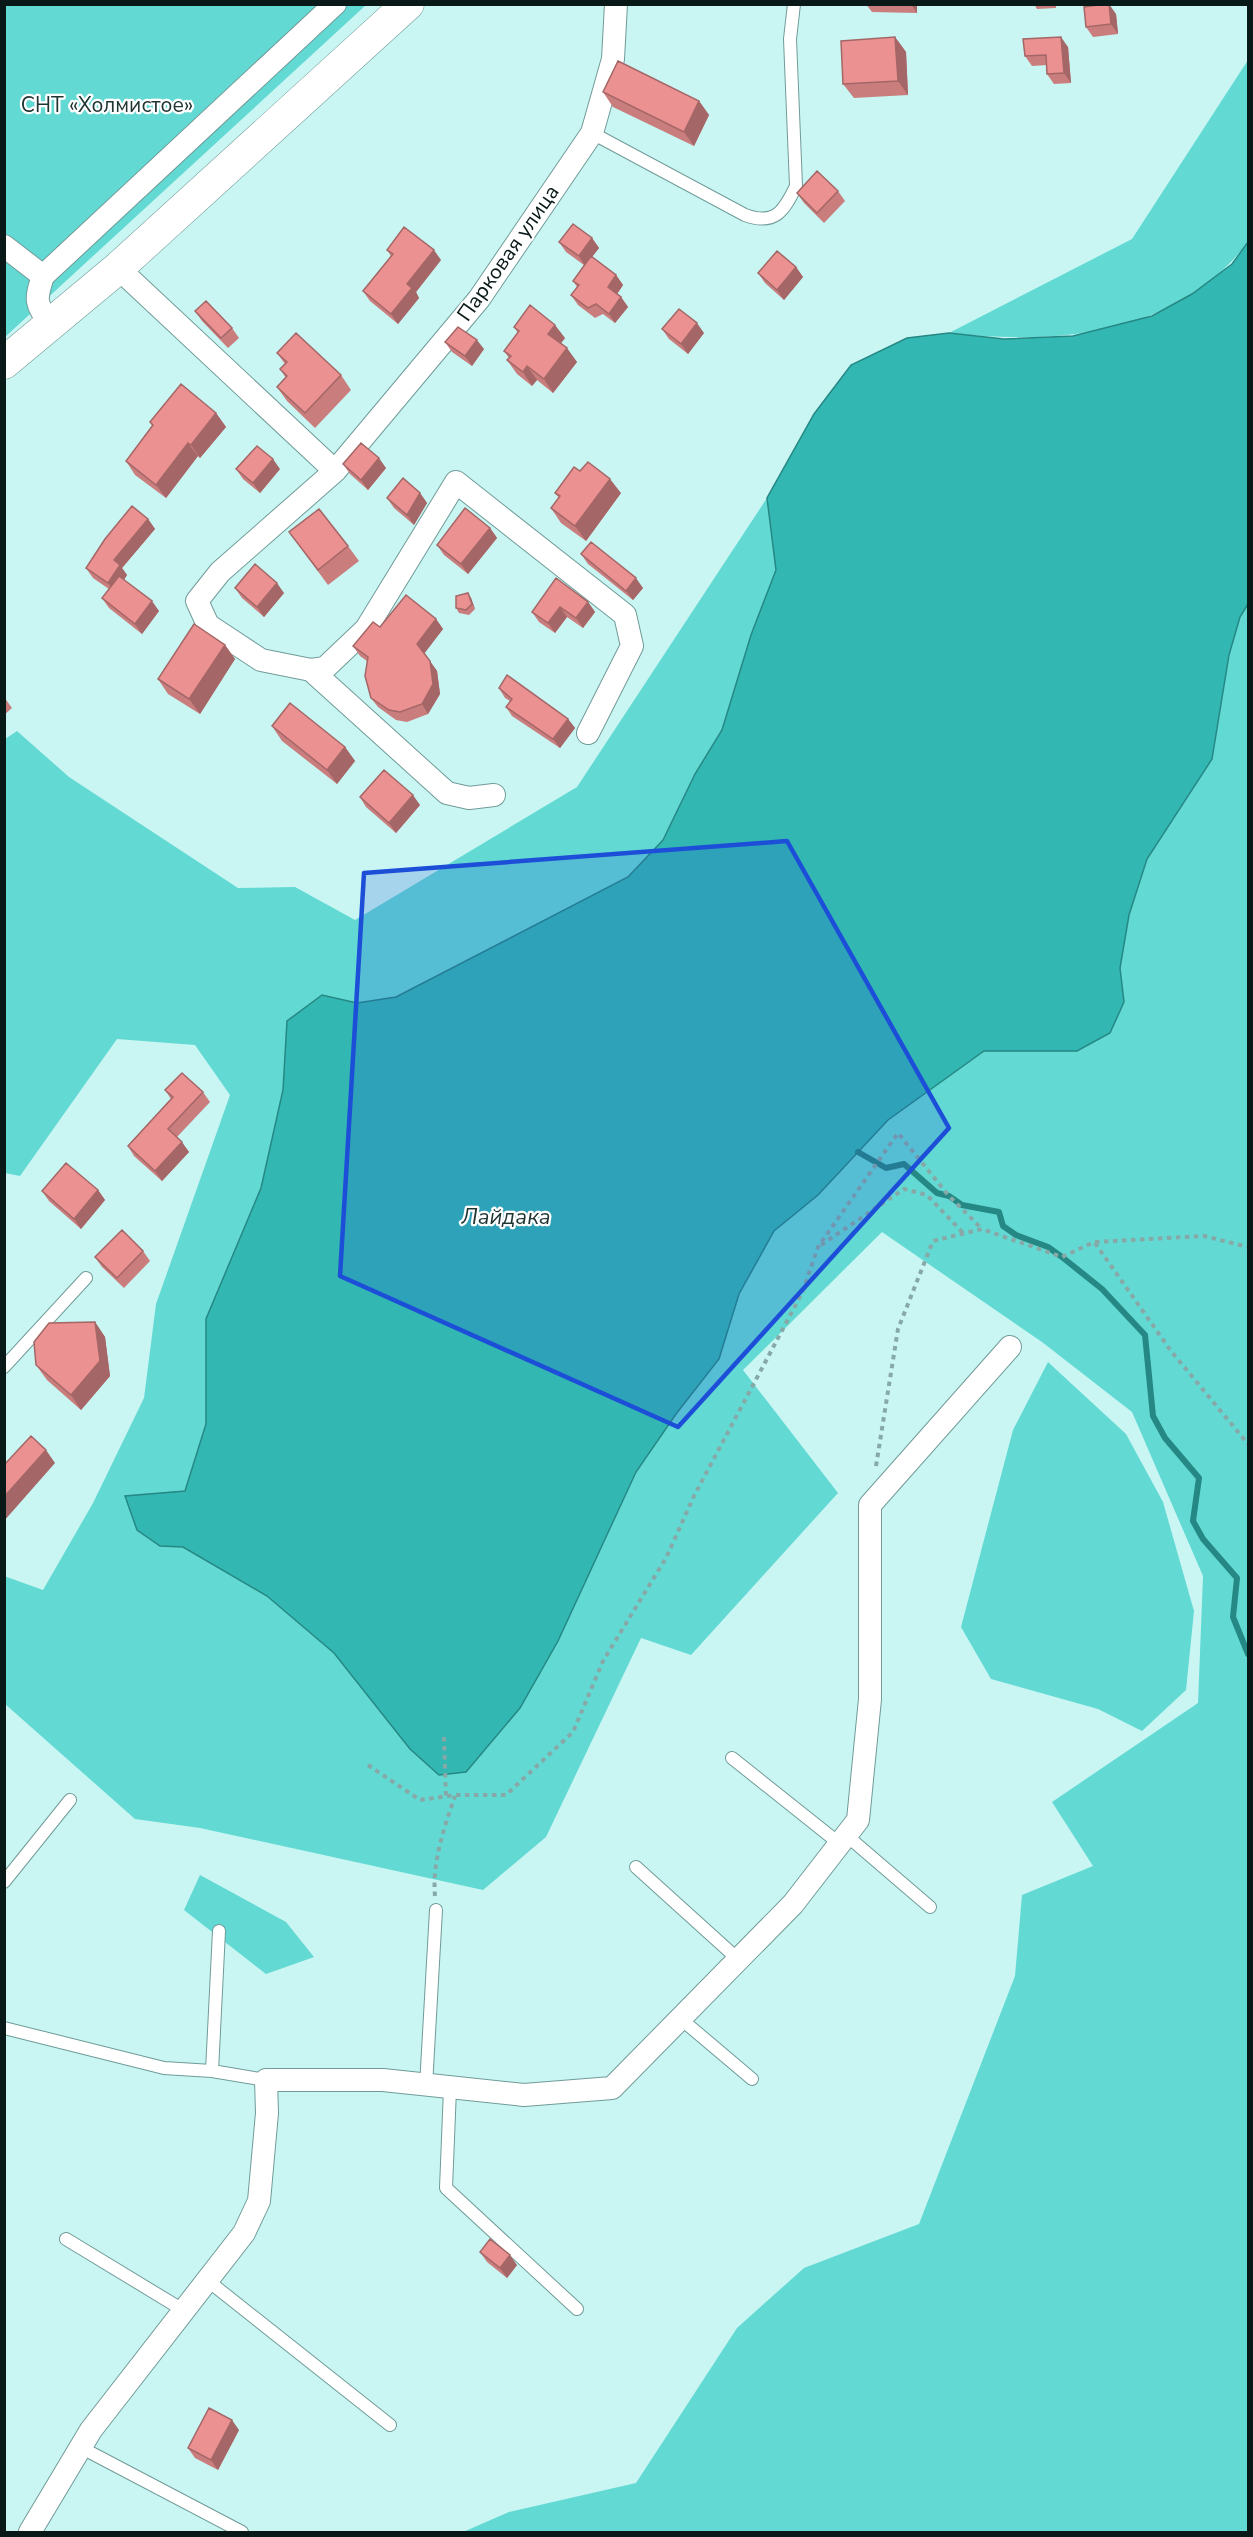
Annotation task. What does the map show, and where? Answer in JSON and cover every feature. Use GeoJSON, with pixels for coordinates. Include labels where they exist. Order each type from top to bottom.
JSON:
{"type":"FeatureCollection","features":[{"type":"Feature","properties":{"kind":"main road"},"geometry":{"type":"LineString","coordinates":[[4,363],[118,268],[408,4]]}},
{"type":"Feature","properties":{"kind":"street"},"geometry":{"type":"LineString","coordinates":[[51,324],[40,309],[36,297],[44,276],[335,4]]}},
{"type":"Feature","properties":{"kind":"street","name":"Парковая улица"},"geometry":{"type":"LineString","coordinates":[[311,670],[261,660],[208,625],[197,601],[220,572],[335,471],[479,299],[592,133],[613,59],[616,4]]}},
{"type":"Feature","properties":{"kind":"street"},"geometry":{"type":"LineString","coordinates":[[4,246],[44,276]]}},
{"type":"Feature","properties":{"kind":"street"},"geometry":{"type":"LineString","coordinates":[[118,268],[335,471]]}},
{"type":"Feature","properties":{"kind":"street"},"geometry":{"type":"LineString","coordinates":[[311,670],[325,668],[366,629],[456,482],[625,615],[632,646],[588,733]]}},
{"type":"Feature","properties":{"kind":"street"},"geometry":{"type":"LineString","coordinates":[[311,670],[447,793],[469,798],[494,795]]}},
{"type":"Feature","properties":{"kind":"street"},"geometry":{"type":"LineString","coordinates":[[30,2532],[80,2447],[244,2233],[259,2200],[267,2113],[266,2080],[383,2080],[450,2089],[524,2095],[612,2088],[740,1961],[793,1904],[858,1820],[870,1699],[870,1505],[1010,1347]]}},
{"type":"Feature","properties":{"kind":"lane"},"geometry":{"type":"LineString","coordinates":[[592,133],[745,215],[760,220],[776,216],[787,204],[796,186],[790,39],[794,4]]}},
{"type":"Feature","properties":{"kind":"lane"},"geometry":{"type":"LineString","coordinates":[[4,1367],[86,1278]]}},
{"type":"Feature","properties":{"kind":"lane"},"geometry":{"type":"LineString","coordinates":[[732,1758],[930,1906]]}},
{"type":"Feature","properties":{"kind":"lane"},"geometry":{"type":"LineString","coordinates":[[4,1882],[70,1800]]}},
{"type":"Feature","properties":{"kind":"lane"},"geometry":{"type":"LineString","coordinates":[[636,1867],[740,1961]]}},
{"type":"Feature","properties":{"kind":"lane"},"geometry":{"type":"LineString","coordinates":[[426,2086],[436,1910]]}},
{"type":"Feature","properties":{"kind":"lane"},"geometry":{"type":"LineString","coordinates":[[212,2071],[219,1931]]}},
{"type":"Feature","properties":{"kind":"lane"},"geometry":{"type":"LineString","coordinates":[[681,2019],[752,2079]]}},
{"type":"Feature","properties":{"kind":"lane"},"geometry":{"type":"LineString","coordinates":[[4,2028],[164,2068],[212,2071],[266,2080]]}},
{"type":"Feature","properties":{"kind":"lane"},"geometry":{"type":"LineString","coordinates":[[450,2089],[446,2188],[577,2309]]}},
{"type":"Feature","properties":{"kind":"lane"},"geometry":{"type":"LineString","coordinates":[[66,2239],[183,2310]]}},
{"type":"Feature","properties":{"kind":"lane"},"geometry":{"type":"LineString","coordinates":[[207,2280],[390,2425]]}},
{"type":"Feature","properties":{"kind":"lane"},"geometry":{"type":"LineString","coordinates":[[80,2447],[242,2532]]}},
{"type":"Feature","properties":{"kind":"path"},"geometry":{"type":"LineString","coordinates":[[368,1765],[420,1800],[455,1795],[506,1795],[573,1732],[603,1661],[666,1558],[694,1496],[802,1293],[818,1247],[898,1133],[949,1196],[982,1229],[1062,1257],[1094,1242],[1203,1236],[1248,1247]]}},
{"type":"Feature","properties":{"kind":"path"},"geometry":{"type":"LineString","coordinates":[[818,1247],[904,1189],[927,1195],[964,1233]]}},
{"type":"Feature","properties":{"kind":"path"},"geometry":{"type":"LineString","coordinates":[[870,1505],[898,1329],[933,1241],[982,1229]]}},
{"type":"Feature","properties":{"kind":"path"},"geometry":{"type":"LineString","coordinates":[[1094,1242],[1171,1351],[1248,1444]]}},
{"type":"Feature","properties":{"kind":"path"},"geometry":{"type":"LineString","coordinates":[[444,1737],[446,1797]]}},
{"type":"Feature","properties":{"kind":"path"},"geometry":{"type":"LineString","coordinates":[[436,1910],[433,1878],[443,1830],[455,1795]]}},
{"type":"Feature","properties":{"kind":"highlighted area"},"geometry":{"type":"Polygon","coordinates":[[[787,841],[949,1128],[678,1427],[340,1276],[364,873],[787,841]]]}},
{"type":"Feature","properties":{"kind":"green space","name":"СНТ «Холмистое»"},"geometry":{"type":"Polygon","coordinates":[[[5,5],[366,5],[5,337],[5,5]]]}},
{"type":"Feature","properties":{"kind":"green space"},"geometry":{"type":"Polygon","coordinates":[[[1248,60],[1248,242],[1219,273],[1186,298],[1150,315],[1112,327],[1073,334],[1032,337],[949,333],[1132,239],[1248,60]]]}},
{"type":"Feature","properties":{"kind":"green space"},"geometry":{"type":"Polygon","coordinates":[[[767,498],[776,570],[751,635],[722,730],[695,774],[663,840],[628,877],[396,997],[357,1003],[322,995],[287,1021],[283,1090],[261,1188],[206,1319],[206,1424],[185,1491],[125,1497],[160,1546],[183,1547],[267,1596],[334,1653],[410,1749],[439,1775],[466,1772],[520,1708],[602,1547],[636,1472],[676,1414],[719,1359],[739,1294],[774,1231],[818,1195],[888,1120],[984,1051],[1077,1051],[1124,1002],[1120,968],[1129,915],[1147,859],[1212,759],[1229,655],[1240,617],[1248,604],[1248,2532],[463,2532],[509,2512],[636,2483],[737,2328],[804,2268],[919,2224],[1015,1976],[1022,1895],[1093,1866],[1052,1802],[1198,1703],[1203,1576],[1132,1412],[1042,1342],[882,1232],[743,1370],[838,1493],[691,1655],[641,1638],[546,1837],[483,1890],[200,1828],[135,1819],[5,1704],[4,1576],[43,1590],[93,1503],[144,1398],[156,1304],[230,1095],[195,1045],[117,1039],[20,1176],[5,1173],[5,739],[17,731],[69,777],[238,888],[295,887],[355,920],[577,787],[767,498]]]}},
{"type":"Feature","properties":{"kind":"green space"},"geometry":{"type":"Polygon","coordinates":[[[1048,1362],[1126,1434],[1163,1502],[1194,1611],[1186,1690],[1142,1731],[1098,1709],[991,1679],[961,1627],[1013,1430],[1048,1362]]]}},
{"type":"Feature","properties":{"kind":"green space"},"geometry":{"type":"Polygon","coordinates":[[[200,1875],[286,1922],[314,1957],[266,1974],[184,1910],[200,1875]]]}},
{"type":"Feature","properties":{"kind":"water","name":"Лайдака"},"geometry":{"type":"Polygon","coordinates":[[[1248,242],[1248,604],[1240,617],[1229,655],[1212,759],[1147,859],[1129,915],[1120,968],[1124,1002],[1110,1033],[1077,1051],[984,1051],[888,1120],[818,1195],[774,1231],[739,1294],[719,1359],[676,1414],[636,1472],[558,1641],[520,1708],[466,1772],[439,1775],[410,1749],[334,1653],[267,1596],[183,1547],[160,1546],[137,1530],[125,1496],[185,1491],[206,1424],[206,1319],[261,1188],[283,1090],[287,1021],[322,995],[357,1003],[396,997],[628,877],[663,840],[695,774],[722,730],[751,635],[776,570],[767,498],[814,414],[851,365],[907,338],[949,333],[1004,339],[1073,336],[1152,316],[1192,294],[1232,264],[1248,242]]]}},
{"type":"Feature","properties":{"kind":"building"},"geometry":{"type":"Polygon","coordinates":[[[1109,4],[1111,24],[1086,27],[1084,7],[1109,4]]]}},
{"type":"Feature","properties":{"kind":"building"},"geometry":{"type":"Polygon","coordinates":[[[895,37],[898,81],[843,84],[841,41],[895,37]]]}},
{"type":"Feature","properties":{"kind":"building"},"geometry":{"type":"Polygon","coordinates":[[[1061,37],[1064,73],[1047,74],[1046,55],[1025,56],[1023,39],[1061,37]]]}},
{"type":"Feature","properties":{"kind":"building"},"geometry":{"type":"Polygon","coordinates":[[[618,61],[699,101],[684,132],[603,92],[618,61]]]}},
{"type":"Feature","properties":{"kind":"building"},"geometry":{"type":"Polygon","coordinates":[[[817,171],[838,191],[817,213],[797,193],[817,171]]]}},
{"type":"Feature","properties":{"kind":"building"},"geometry":{"type":"Polygon","coordinates":[[[573,224],[592,238],[579,256],[559,242],[573,224]]]}},
{"type":"Feature","properties":{"kind":"building"},"geometry":{"type":"Polygon","coordinates":[[[404,227],[434,250],[407,284],[412,288],[391,314],[363,291],[393,254],[387,250],[404,227]]]}},
{"type":"Feature","properties":{"kind":"building"},"geometry":{"type":"Polygon","coordinates":[[[777,251],[796,267],[777,290],[758,273],[777,251]]]}},
{"type":"Feature","properties":{"kind":"building"},"geometry":{"type":"Polygon","coordinates":[[[591,256],[616,275],[608,287],[621,297],[609,314],[596,304],[588,308],[571,295],[579,285],[573,281],[591,256]]]}},
{"type":"Feature","properties":{"kind":"building"},"geometry":{"type":"Polygon","coordinates":[[[206,301],[232,328],[221,338],[195,311],[206,301]]]}},
{"type":"Feature","properties":{"kind":"building"},"geometry":{"type":"Polygon","coordinates":[[[530,305],[555,325],[548,334],[567,348],[544,379],[527,366],[523,372],[507,360],[511,356],[504,351],[519,331],[514,327],[530,305]]]}},
{"type":"Feature","properties":{"kind":"building"},"geometry":{"type":"Polygon","coordinates":[[[679,309],[697,323],[681,344],[662,329],[679,309]]]}},
{"type":"Feature","properties":{"kind":"building"},"geometry":{"type":"Polygon","coordinates":[[[458,327],[477,340],[465,356],[445,342],[458,327]]]}},
{"type":"Feature","properties":{"kind":"building"},"geometry":{"type":"Polygon","coordinates":[[[296,333],[341,375],[305,413],[277,387],[287,376],[280,369],[287,362],[277,353],[296,333]]]}},
{"type":"Feature","properties":{"kind":"building"},"geometry":{"type":"Polygon","coordinates":[[[181,384],[216,413],[191,445],[188,443],[156,485],[126,461],[153,425],[150,422],[181,384]]]}},
{"type":"Feature","properties":{"kind":"building"},"geometry":{"type":"Polygon","coordinates":[[[361,443],[379,458],[361,480],[343,464],[361,443]]]}},
{"type":"Feature","properties":{"kind":"building"},"geometry":{"type":"Polygon","coordinates":[[[257,446],[273,459],[253,483],[236,469],[257,446]]]}},
{"type":"Feature","properties":{"kind":"building"},"geometry":{"type":"Polygon","coordinates":[[[588,462],[610,479],[575,526],[551,508],[560,496],[555,493],[574,467],[580,471],[588,462]]]}},
{"type":"Feature","properties":{"kind":"building"},"geometry":{"type":"Polygon","coordinates":[[[403,478],[420,493],[407,515],[387,498],[403,478]]]}},
{"type":"Feature","properties":{"kind":"building"},"geometry":{"type":"Polygon","coordinates":[[[132,506],[148,519],[114,560],[120,565],[108,583],[86,568],[105,539],[132,506]]]}},
{"type":"Feature","properties":{"kind":"building"},"geometry":{"type":"Polygon","coordinates":[[[465,508],[490,528],[461,564],[437,545],[465,508]]]}},
{"type":"Feature","properties":{"kind":"building"},"geometry":{"type":"Polygon","coordinates":[[[319,509],[348,546],[318,570],[289,532],[319,509]]]}},
{"type":"Feature","properties":{"kind":"building"},"geometry":{"type":"Polygon","coordinates":[[[591,542],[636,578],[626,591],[581,554],[591,542]]]}},
{"type":"Feature","properties":{"kind":"building"},"geometry":{"type":"Polygon","coordinates":[[[255,564],[277,583],[257,607],[235,588],[255,564]]]}},
{"type":"Feature","properties":{"kind":"building"},"geometry":{"type":"Polygon","coordinates":[[[119,576],[152,601],[135,624],[102,598],[119,576]]]}},
{"type":"Feature","properties":{"kind":"building"},"geometry":{"type":"Polygon","coordinates":[[[556,578],[588,602],[576,618],[560,607],[548,623],[532,612],[556,578]]]}},
{"type":"Feature","properties":{"kind":"building"},"geometry":{"type":"Polygon","coordinates":[[[468,593],[472,604],[466,610],[456,608],[456,596],[468,593]]]}},
{"type":"Feature","properties":{"kind":"building"},"geometry":{"type":"Polygon","coordinates":[[[406,595],[436,619],[417,644],[430,661],[433,684],[422,704],[400,712],[389,710],[371,698],[365,676],[368,657],[353,646],[373,622],[380,627],[406,595]]]}},
{"type":"Feature","properties":{"kind":"building"},"geometry":{"type":"Polygon","coordinates":[[[194,624],[225,645],[189,699],[158,679],[194,624]]]}},
{"type":"Feature","properties":{"kind":"building"},"geometry":{"type":"Polygon","coordinates":[[[507,675],[568,719],[553,739],[506,707],[512,699],[499,688],[507,675]]]}},
{"type":"Feature","properties":{"kind":"building"},"geometry":{"type":"Polygon","coordinates":[[[290,703],[345,747],[327,770],[272,726],[290,703]]]}},
{"type":"Feature","properties":{"kind":"building"},"geometry":{"type":"Polygon","coordinates":[[[384,770],[413,795],[389,823],[360,797],[384,770]]]}},
{"type":"Feature","properties":{"kind":"building"},"geometry":{"type":"Polygon","coordinates":[[[182,1073],[203,1092],[168,1129],[182,1142],[155,1171],[128,1146],[173,1097],[165,1090],[182,1073]]]}},
{"type":"Feature","properties":{"kind":"building"},"geometry":{"type":"Polygon","coordinates":[[[66,1163],[98,1190],[74,1219],[42,1191],[66,1163]]]}},
{"type":"Feature","properties":{"kind":"building"},"geometry":{"type":"Polygon","coordinates":[[[122,1230],[143,1251],[117,1278],[95,1257],[122,1230]]]}},
{"type":"Feature","properties":{"kind":"building"},"geometry":{"type":"Polygon","coordinates":[[[95,1322],[100,1361],[71,1395],[36,1365],[34,1342],[49,1323],[95,1322]]]}},
{"type":"Feature","properties":{"kind":"building"},"geometry":{"type":"Polygon","coordinates":[[[31,1436],[46,1450],[4,1497],[4,1465],[31,1436]]]}},
{"type":"Feature","properties":{"kind":"building"},"geometry":{"type":"Polygon","coordinates":[[[490,2239],[510,2255],[500,2268],[480,2252],[490,2239]]]}},
{"type":"Feature","properties":{"kind":"building"},"geometry":{"type":"Polygon","coordinates":[[[209,2408],[232,2420],[211,2460],[188,2448],[209,2408]]]}},
{"type":"Feature","properties":{"kind":"waterway"},"geometry":{"type":"LineString","coordinates":[[858,1152],[886,1168],[904,1164],[937,1193],[949,1196],[962,1205],[999,1212],[1003,1226],[1016,1235],[1048,1247],[1062,1257],[1102,1289],[1145,1335],[1153,1416],[1165,1438],[1199,1478],[1193,1521],[1203,1539],[1237,1578],[1233,1617],[1248,1654]]}}]}
